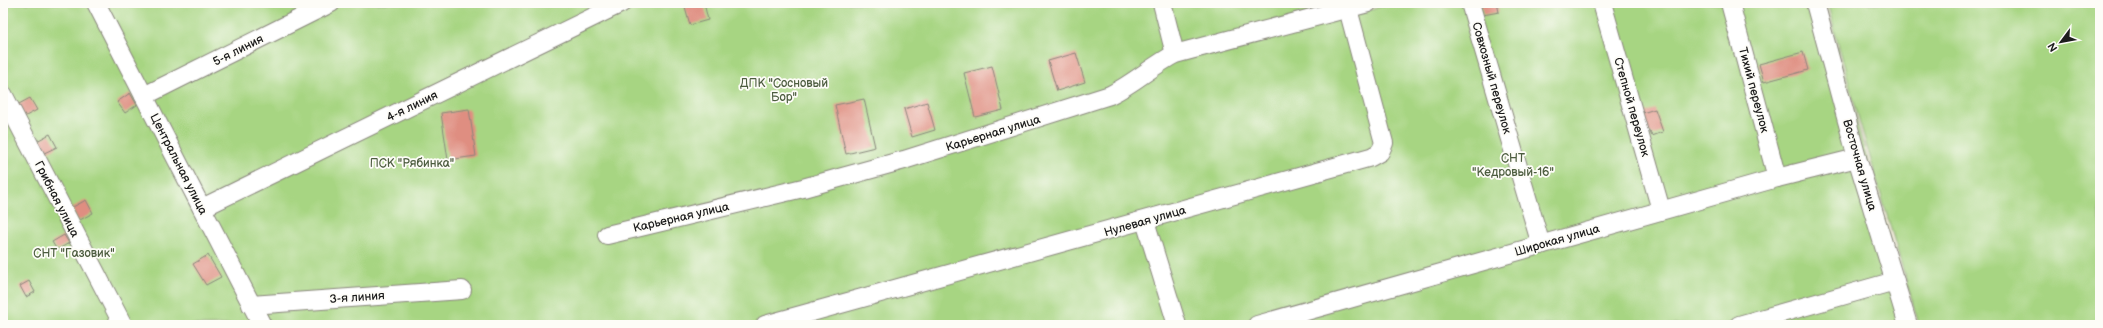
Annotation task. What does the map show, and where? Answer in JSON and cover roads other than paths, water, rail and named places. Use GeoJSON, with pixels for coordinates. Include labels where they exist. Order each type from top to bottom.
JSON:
{"type":"FeatureCollection","features":[{"type":"Feature","properties":{"kind":"street","name":"Центральная улица"},"geometry":{"type":"LineString","coordinates":[[96,3],[262,325]]}},
{"type":"Feature","properties":{"kind":"street","name":"5-я линия"},"geometry":{"type":"LineString","coordinates":[[144,96],[331,3]]}},
{"type":"Feature","properties":{"kind":"street","name":"4-я линия"},"geometry":{"type":"LineString","coordinates":[[202,208],[622,3]]}},
{"type":"Feature","properties":{"kind":"street"},"geometry":{"type":"LineString","coordinates":[[1162,3],[1175,54]]}},
{"type":"Feature","properties":{"kind":"street","name":"Карьерная улица"},"geometry":{"type":"LineString","coordinates":[[607,235],[803,188],[904,160],[1110,95],[1125,88],[1162,61],[1175,54],[1368,3]]}},
{"type":"Feature","properties":{"kind":"street","name":"Совхозный переулок"},"geometry":{"type":"LineString","coordinates":[[1470,3],[1541,245]]}},
{"type":"Feature","properties":{"kind":"street","name":"Степной переулок"},"geometry":{"type":"LineString","coordinates":[[1602,3],[1661,210]]}},
{"type":"Feature","properties":{"kind":"street","name":"Тихий переулок"},"geometry":{"type":"LineString","coordinates":[[1730,3],[1777,178]]}},
{"type":"Feature","properties":{"kind":"street","name":"Восточная улица"},"geometry":{"type":"LineString","coordinates":[[1815,3],[1857,158],[1908,325]]}},
{"type":"Feature","properties":{"kind":"street","name":"Нулевая улица"},"geometry":{"type":"LineString","coordinates":[[765,325],[1145,221],[1371,157],[1380,152],[1384,143],[1348,9]]}},
{"type":"Feature","properties":{"kind":"street","name":"Грибная улица"},"geometry":{"type":"LineString","coordinates":[[3,94],[122,325]]}},
{"type":"Feature","properties":{"kind":"street","name":"Широкая улица"},"geometry":{"type":"LineString","coordinates":[[1257,325],[1661,210],[1857,158]]}},
{"type":"Feature","properties":{"kind":"street"},"geometry":{"type":"LineString","coordinates":[[1145,221],[1177,325]]}},
{"type":"Feature","properties":{"kind":"street"},"geometry":{"type":"LineString","coordinates":[[1739,325],[1895,282]]}},
{"type":"Feature","properties":{"kind":"street","name":"3-я линия"},"geometry":{"type":"LineString","coordinates":[[251,305],[462,290]]}},
{"type":"Feature","properties":{"kind":"park label","name":"ДПК \"Сосновый Бор\""},"geometry":{"type":"Point","coordinates":[784,90]}},
{"type":"Feature","properties":{"kind":"park label","name":"ПСК \"Рябинка\""},"geometry":{"type":"Point","coordinates":[412,163]}},
{"type":"Feature","properties":{"kind":"park label","name":"СНТ \"Кедровый-16\""},"geometry":{"type":"Point","coordinates":[1513,165]}},
{"type":"Feature","properties":{"kind":"park label","name":"СНТ \"Газовик\""},"geometry":{"type":"Point","coordinates":[74,253]}}]}
